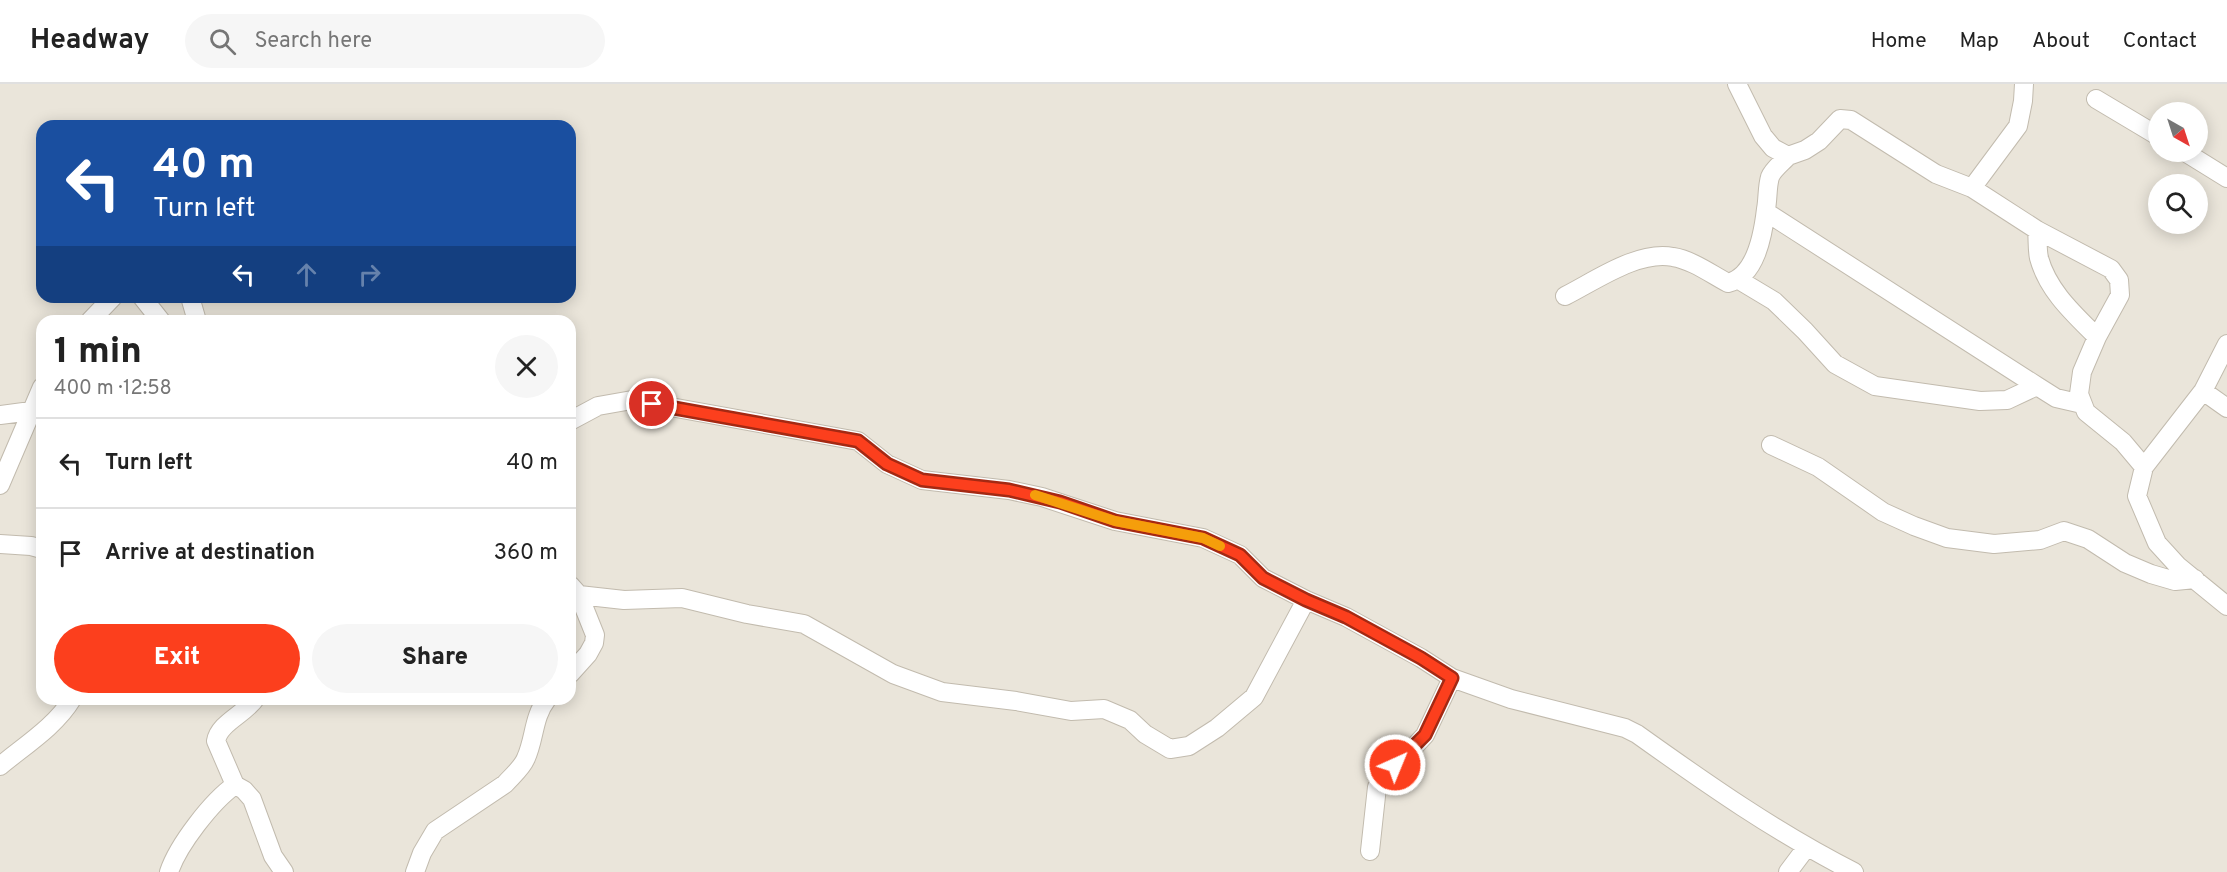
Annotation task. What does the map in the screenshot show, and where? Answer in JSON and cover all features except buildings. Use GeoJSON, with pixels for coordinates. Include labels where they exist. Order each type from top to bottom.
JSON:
{"type":"FeatureCollection","features":[{"type":"Feature","properties":{"kind":"street"},"geometry":{"type":"LineString","coordinates":[[1737,84],[1763,135],[1773,148],[1788,156]]}},
{"type":"Feature","properties":{"kind":"street"},"geometry":{"type":"LineString","coordinates":[[1972,188],[2018,126],[2024,84]]}},
{"type":"Feature","properties":{"kind":"street"},"geometry":{"type":"LineString","coordinates":[[2096,99],[2148,130]]}},
{"type":"Feature","properties":{"kind":"street"},"geometry":{"type":"LineString","coordinates":[[1565,296],[1647,256],[1672,256],[1685,260],[1728,283],[1740,280],[1752,264],[1766,212],[1771,175],[1788,156],[1805,150],[1819,141],[1840,119],[1851,120],[1936,174],[1972,188],[2037,230],[2111,269],[2119,280],[2120,295],[2097,337],[2082,372],[2079,394],[2086,412],[2123,442],[2144,467]]}},
{"type":"Feature","properties":{"kind":"street"},"geometry":{"type":"LineString","coordinates":[[2202,162],[2227,178]]}},
{"type":"Feature","properties":{"kind":"street"},"geometry":{"type":"LineString","coordinates":[[1766,212],[2056,398],[2082,404]]}},
{"type":"Feature","properties":{"kind":"street"},"geometry":{"type":"LineString","coordinates":[[2037,230],[2039,258],[2053,290],[2097,337]]}},
{"type":"Feature","properties":{"kind":"street"},"geometry":{"type":"LineString","coordinates":[[1740,280],[1774,301],[1835,364],[1875,386],[1980,401],[2007,400],[2037,386]]}},
{"type":"Feature","properties":{"kind":"street"},"geometry":{"type":"LineString","coordinates":[[96,315],[107,303]]}},
{"type":"Feature","properties":{"kind":"street"},"geometry":{"type":"LineString","coordinates":[[147,303],[156,315]]}},
{"type":"Feature","properties":{"kind":"street"},"geometry":{"type":"LineString","coordinates":[[2227,344],[2203,391],[2144,467],[2137,496],[2157,543],[2178,566],[2227,606]]}},
{"type":"Feature","properties":{"kind":"street"},"geometry":{"type":"LineString","coordinates":[[2203,391],[2227,408]]}},
{"type":"Feature","properties":{"kind":"street"},"geometry":{"type":"LineString","coordinates":[[0,485],[36,400]]}},
{"type":"Feature","properties":{"kind":"street"},"geometry":{"type":"LineString","coordinates":[[576,418],[598,406],[632,400],[858,441],[887,464],[922,480],[1020,492],[1115,521],[1203,538],[1240,555],[1263,578],[1346,617],[1421,658],[1452,678],[1511,699],[1625,728],[1637,734],[1717,791],[1806,848],[1854,872]]}},
{"type":"Feature","properties":{"kind":"street"},"geometry":{"type":"LineString","coordinates":[[0,415],[31,411]]}},
{"type":"Feature","properties":{"kind":"street"},"geometry":{"type":"LineString","coordinates":[[1771,445],[1818,467],[1883,512],[1947,538],[1994,544],[2040,540],[2064,531],[2088,538],[2125,563],[2151,574],[2175,581],[2195,579]]}},
{"type":"Feature","properties":{"kind":"street"},"geometry":{"type":"LineString","coordinates":[[0,544],[36,547]]}},
{"type":"Feature","properties":{"kind":"street"},"geometry":{"type":"LineString","coordinates":[[576,590],[624,600],[682,598],[747,614],[804,624],[893,674],[942,692],[1016,701],[1071,711],[1104,709],[1130,720],[1145,734],[1170,749],[1189,746],[1217,728],[1254,697],[1306,600]]}},
{"type":"Feature","properties":{"kind":"street"},"geometry":{"type":"LineString","coordinates":[[576,594],[595,635],[594,643],[588,654],[576,667]]}},
{"type":"Feature","properties":{"kind":"street"},"geometry":{"type":"LineString","coordinates":[[1370,851],[1377,787],[1425,735],[1452,678]]}},
{"type":"Feature","properties":{"kind":"street"},"geometry":{"type":"LineString","coordinates":[[0,766],[31,741],[68,705]]}},
{"type":"Feature","properties":{"kind":"street"},"geometry":{"type":"LineString","coordinates":[[250,705],[216,737],[235,785],[244,790],[252,799],[273,856],[284,872]]}},
{"type":"Feature","properties":{"kind":"street"},"geometry":{"type":"LineString","coordinates":[[415,872],[422,853],[435,831],[505,784],[526,759],[536,720],[544,705]]}},
{"type":"Feature","properties":{"kind":"street"},"geometry":{"type":"LineString","coordinates":[[169,872],[178,851],[218,798],[235,785]]}},
{"type":"Feature","properties":{"kind":"street"},"geometry":{"type":"LineString","coordinates":[[1788,872],[1806,848]]}},
{"type":"Feature","properties":{"kind":"shaded area"},"geometry":{"type":"Polygon","coordinates":[[[0,84],[2227,84],[2227,872],[0,872],[0,84]]]}},
{"type":"Feature","properties":{"kind":"slow traffic"},"geometry":{"type":"LineString","coordinates":[[1035,495],[1115,521],[1203,538],[1220,546]]}},
{"type":"Feature","properties":{"kind":"route"},"geometry":{"type":"LineString","coordinates":[[652,404],[858,441],[887,464],[922,480],[1009,490],[1042,497],[1115,521],[1203,538],[1240,555],[1263,578],[1346,617],[1421,658],[1452,678],[1425,735],[1395,765]]}}]}
